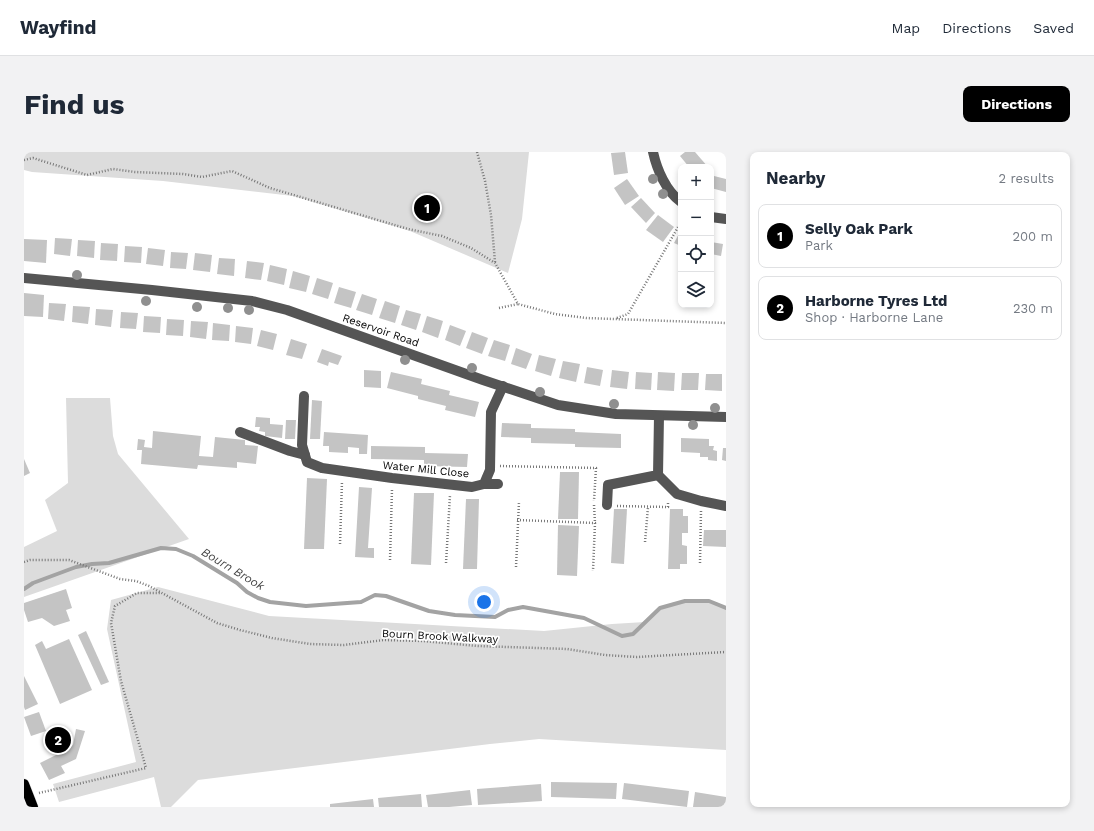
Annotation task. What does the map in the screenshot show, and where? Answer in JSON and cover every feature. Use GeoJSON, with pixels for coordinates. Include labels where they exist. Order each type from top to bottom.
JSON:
{"type":"FeatureCollection","features":[{"type":"Feature","properties":{"kind":"main road"},"geometry":{"type":"LineString","coordinates":[[24,784],[33,807]]}},
{"type":"Feature","properties":{"kind":"street"},"geometry":{"type":"LineString","coordinates":[[653,152],[656,166],[664,182],[679,200]]}},
{"type":"Feature","properties":{"kind":"street"},"geometry":{"type":"LineString","coordinates":[[714,217],[726,219]]}},
{"type":"Feature","properties":{"kind":"street","name":"Reservoir Road"},"geometry":{"type":"LineString","coordinates":[[24,278],[152,290],[252,302],[287,310],[558,405],[616,414],[726,417]]}},
{"type":"Feature","properties":{"kind":"street","name":"Water Mill Close"},"geometry":{"type":"LineString","coordinates":[[303,450],[307,462],[322,468],[451,485],[472,487],[484,484],[490,470],[491,412],[503,386]]}},
{"type":"Feature","properties":{"kind":"street"},"geometry":{"type":"LineString","coordinates":[[240,432],[290,451],[303,450],[304,396]]}},
{"type":"Feature","properties":{"kind":"street"},"geometry":{"type":"LineString","coordinates":[[659,416],[658,475],[676,494],[726,506]]}},
{"type":"Feature","properties":{"kind":"street"},"geometry":{"type":"LineString","coordinates":[[607,505],[608,485],[658,475]]}},
{"type":"Feature","properties":{"kind":"street"},"geometry":{"type":"LineString","coordinates":[[484,484],[498,484]]}},
{"type":"Feature","properties":{"kind":"path"},"geometry":{"type":"LineString","coordinates":[[477,152],[485,181],[491,215],[495,263],[518,304]]}},
{"type":"Feature","properties":{"kind":"path"},"geometry":{"type":"LineString","coordinates":[[24,160],[33,158],[87,174],[113,169],[135,172],[183,174],[202,177],[232,171],[270,188],[408,229],[442,236],[470,248],[495,263]]}},
{"type":"Feature","properties":{"kind":"path"},"geometry":{"type":"LineString","coordinates":[[614,319],[628,314],[678,227]]}},
{"type":"Feature","properties":{"kind":"path"},"geometry":{"type":"LineString","coordinates":[[499,308],[518,304],[555,314],[586,318],[726,323]]}},
{"type":"Feature","properties":{"kind":"path"},"geometry":{"type":"LineString","coordinates":[[497,466],[596,468]]}},
{"type":"Feature","properties":{"kind":"path"},"geometry":{"type":"LineString","coordinates":[[340,544],[342,471]]}},
{"type":"Feature","properties":{"kind":"path"},"geometry":{"type":"LineString","coordinates":[[390,560],[392,478]]}},
{"type":"Feature","properties":{"kind":"path"},"geometry":{"type":"LineString","coordinates":[[446,563],[451,485]]}},
{"type":"Feature","properties":{"kind":"path"},"geometry":{"type":"LineString","coordinates":[[607,505],[668,508],[670,487]]}},
{"type":"Feature","properties":{"kind":"path"},"geometry":{"type":"LineString","coordinates":[[700,564],[701,501]]}},
{"type":"Feature","properties":{"kind":"path"},"geometry":{"type":"LineString","coordinates":[[516,567],[519,502]]}},
{"type":"Feature","properties":{"kind":"path"},"geometry":{"type":"LineString","coordinates":[[593,571],[595,523],[594,505]]}},
{"type":"Feature","properties":{"kind":"path"},"geometry":{"type":"LineString","coordinates":[[645,542],[648,507]]}},
{"type":"Feature","properties":{"kind":"path"},"geometry":{"type":"LineString","coordinates":[[518,520],[595,523]]}},
{"type":"Feature","properties":{"kind":"path","name":"Bourn Brook Walkway"},"geometry":{"type":"LineString","coordinates":[[24,562],[30,560],[69,560],[120,579],[136,581],[164,594],[217,623],[272,638],[310,644],[344,645],[384,640],[423,641],[478,646],[567,649],[605,655],[637,657],[726,652]]}},
{"type":"Feature","properties":{"kind":"path","name":"Bourn Brook Walkway"},"geometry":{"type":"LineString","coordinates":[[29,795],[146,768],[121,681],[111,623],[115,606],[131,596],[137,593],[164,594]]}},
{"type":"Feature","properties":{"kind":"shaded area"},"geometry":{"type":"Polygon","coordinates":[[[24,152],[529,152],[522,219],[508,273],[410,231],[293,196],[163,181],[32,172],[24,170],[24,152]]]}},
{"type":"Feature","properties":{"kind":"shaded area"},"geometry":{"type":"Polygon","coordinates":[[[66,398],[110,398],[113,436],[118,454],[189,539],[24,597],[24,547],[57,531],[45,500],[68,483],[66,398]]]}},
{"type":"Feature","properties":{"kind":"shaded area"},"geometry":{"type":"Polygon","coordinates":[[[158,587],[269,616],[544,631],[645,622],[660,608],[685,601],[709,601],[726,609],[726,750],[539,739],[198,780],[171,807],[161,807],[154,777],[59,802],[53,784],[136,762],[107,629],[111,600],[158,587]]]}},
{"type":"Feature","properties":{"kind":"building"},"geometry":{"type":"Polygon","coordinates":[[[625,152],[628,173],[614,175],[611,153],[625,152]]]}},
{"type":"Feature","properties":{"kind":"building"},"geometry":{"type":"Polygon","coordinates":[[[685,152],[695,152],[705,164],[687,164],[680,156],[685,152]]]}},
{"type":"Feature","properties":{"kind":"building"},"geometry":{"type":"Polygon","coordinates":[[[714,176],[726,179],[726,192],[714,189],[714,176]]]}},
{"type":"Feature","properties":{"kind":"building"},"geometry":{"type":"Polygon","coordinates":[[[627,179],[639,196],[625,205],[614,188],[627,179]]]}},
{"type":"Feature","properties":{"kind":"building"},"geometry":{"type":"Polygon","coordinates":[[[641,198],[655,213],[646,223],[631,207],[641,198]]]}},
{"type":"Feature","properties":{"kind":"building"},"geometry":{"type":"Polygon","coordinates":[[[658,215],[674,227],[663,242],[646,230],[658,215]]]}},
{"type":"Feature","properties":{"kind":"building"},"geometry":{"type":"Polygon","coordinates":[[[678,236],[678,245],[674,243],[678,236]]]}},
{"type":"Feature","properties":{"kind":"building"},"geometry":{"type":"Polygon","coordinates":[[[55,238],[72,239],[70,256],[54,254],[55,238]]]}},
{"type":"Feature","properties":{"kind":"building"},"geometry":{"type":"Polygon","coordinates":[[[24,239],[47,240],[46,263],[24,261],[24,239]]]}},
{"type":"Feature","properties":{"kind":"building"},"geometry":{"type":"Polygon","coordinates":[[[78,240],[95,241],[94,258],[77,256],[78,240]]]}},
{"type":"Feature","properties":{"kind":"building"},"geometry":{"type":"Polygon","coordinates":[[[714,242],[723,244],[721,256],[714,255],[714,242]]]}},
{"type":"Feature","properties":{"kind":"building"},"geometry":{"type":"Polygon","coordinates":[[[101,243],[118,244],[117,261],[100,260],[101,243]]]}},
{"type":"Feature","properties":{"kind":"building"},"geometry":{"type":"Polygon","coordinates":[[[125,246],[142,247],[141,263],[124,262],[125,246]]]}},
{"type":"Feature","properties":{"kind":"building"},"geometry":{"type":"Polygon","coordinates":[[[148,248],[165,250],[163,266],[146,264],[148,248]]]}},
{"type":"Feature","properties":{"kind":"building"},"geometry":{"type":"Polygon","coordinates":[[[171,252],[188,253],[186,269],[170,268],[171,252]]]}},
{"type":"Feature","properties":{"kind":"building"},"geometry":{"type":"Polygon","coordinates":[[[195,253],[212,255],[210,272],[193,270],[195,253]]]}},
{"type":"Feature","properties":{"kind":"building"},"geometry":{"type":"Polygon","coordinates":[[[219,258],[235,259],[234,276],[217,274],[219,258]]]}},
{"type":"Feature","properties":{"kind":"building"},"geometry":{"type":"Polygon","coordinates":[[[247,261],[264,263],[261,280],[245,278],[247,261]]]}},
{"type":"Feature","properties":{"kind":"building"},"geometry":{"type":"Polygon","coordinates":[[[270,265],[287,269],[284,285],[267,281],[270,265]]]}},
{"type":"Feature","properties":{"kind":"building"},"geometry":{"type":"Polygon","coordinates":[[[293,271],[310,276],[306,292],[289,288],[293,271]]]}},
{"type":"Feature","properties":{"kind":"building"},"geometry":{"type":"Polygon","coordinates":[[[317,278],[333,283],[328,299],[312,294],[317,278]]]}},
{"type":"Feature","properties":{"kind":"building"},"geometry":{"type":"Polygon","coordinates":[[[339,287],[356,292],[351,308],[334,303],[339,287]]]}},
{"type":"Feature","properties":{"kind":"building"},"geometry":{"type":"Polygon","coordinates":[[[24,293],[44,295],[43,317],[24,316],[24,293]]]}},
{"type":"Feature","properties":{"kind":"building"},"geometry":{"type":"Polygon","coordinates":[[[362,294],[377,299],[372,315],[356,310],[362,294]]]}},
{"type":"Feature","properties":{"kind":"building"},"geometry":{"type":"Polygon","coordinates":[[[385,301],[400,306],[395,323],[379,318],[385,301]]]}},
{"type":"Feature","properties":{"kind":"building"},"geometry":{"type":"Polygon","coordinates":[[[49,303],[66,304],[64,321],[48,319],[49,303]]]}},
{"type":"Feature","properties":{"kind":"building"},"geometry":{"type":"Polygon","coordinates":[[[73,306],[90,307],[88,324],[72,322],[73,306]]]}},
{"type":"Feature","properties":{"kind":"building"},"geometry":{"type":"Polygon","coordinates":[[[96,309],[113,310],[111,327],[95,325],[96,309]]]}},
{"type":"Feature","properties":{"kind":"building"},"geometry":{"type":"Polygon","coordinates":[[[406,310],[421,314],[416,330],[401,325],[406,310]]]}},
{"type":"Feature","properties":{"kind":"building"},"geometry":{"type":"Polygon","coordinates":[[[121,312],[138,313],[136,329],[120,328],[121,312]]]}},
{"type":"Feature","properties":{"kind":"building"},"geometry":{"type":"Polygon","coordinates":[[[144,316],[161,317],[160,333],[143,332],[144,316]]]}},
{"type":"Feature","properties":{"kind":"building"},"geometry":{"type":"Polygon","coordinates":[[[427,316],[443,321],[438,338],[422,332],[427,316]]]}},
{"type":"Feature","properties":{"kind":"building"},"geometry":{"type":"Polygon","coordinates":[[[167,319],[184,320],[183,336],[166,335],[167,319]]]}},
{"type":"Feature","properties":{"kind":"building"},"geometry":{"type":"Polygon","coordinates":[[[191,321],[208,322],[206,339],[190,337],[191,321]]]}},
{"type":"Feature","properties":{"kind":"building"},"geometry":{"type":"Polygon","coordinates":[[[213,323],[230,325],[229,341],[212,340],[213,323]]]}},
{"type":"Feature","properties":{"kind":"building"},"geometry":{"type":"Polygon","coordinates":[[[450,325],[466,331],[460,346],[445,340],[450,325]]]}},
{"type":"Feature","properties":{"kind":"building"},"geometry":{"type":"Polygon","coordinates":[[[236,326],[253,328],[251,344],[235,342],[236,326]]]}},
{"type":"Feature","properties":{"kind":"building"},"geometry":{"type":"Polygon","coordinates":[[[261,330],[277,334],[273,350],[257,346],[261,330]]]}},
{"type":"Feature","properties":{"kind":"building"},"geometry":{"type":"Polygon","coordinates":[[[472,332],[488,338],[482,354],[466,348],[472,332]]]}},
{"type":"Feature","properties":{"kind":"building"},"geometry":{"type":"Polygon","coordinates":[[[291,339],[307,344],[302,359],[286,355],[291,339]]]}},
{"type":"Feature","properties":{"kind":"building"},"geometry":{"type":"Polygon","coordinates":[[[494,340],[510,345],[505,361],[488,356],[494,340]]]}},
{"type":"Feature","properties":{"kind":"building"},"geometry":{"type":"Polygon","coordinates":[[[516,348],[532,354],[526,369],[511,364],[516,348]]]}},
{"type":"Feature","properties":{"kind":"building"},"geometry":{"type":"Polygon","coordinates":[[[322,349],[342,356],[338,365],[329,362],[328,366],[317,362],[322,349]]]}},
{"type":"Feature","properties":{"kind":"building"},"geometry":{"type":"Polygon","coordinates":[[[539,355],[556,359],[551,376],[535,371],[539,355]]]}},
{"type":"Feature","properties":{"kind":"building"},"geometry":{"type":"Polygon","coordinates":[[[563,361],[580,364],[576,382],[559,378],[563,361]]]}},
{"type":"Feature","properties":{"kind":"building"},"geometry":{"type":"Polygon","coordinates":[[[587,367],[603,370],[600,386],[584,383],[587,367]]]}},
{"type":"Feature","properties":{"kind":"building"},"geometry":{"type":"Polygon","coordinates":[[[364,370],[381,371],[381,388],[364,387],[364,370]]]}},
{"type":"Feature","properties":{"kind":"building"},"geometry":{"type":"Polygon","coordinates":[[[612,370],[629,372],[627,389],[610,387],[612,370]]]}},
{"type":"Feature","properties":{"kind":"building"},"geometry":{"type":"Polygon","coordinates":[[[391,372],[422,379],[421,384],[450,391],[449,395],[479,402],[475,417],[445,410],[446,406],[418,399],[418,396],[387,388],[391,372]]]}},
{"type":"Feature","properties":{"kind":"building"},"geometry":{"type":"Polygon","coordinates":[[[636,372],[652,373],[651,390],[635,389],[636,372]]]}},
{"type":"Feature","properties":{"kind":"building"},"geometry":{"type":"Polygon","coordinates":[[[658,372],[675,373],[674,391],[657,390],[658,372]]]}},
{"type":"Feature","properties":{"kind":"building"},"geometry":{"type":"Polygon","coordinates":[[[682,373],[699,373],[698,390],[681,390],[682,373]]]}},
{"type":"Feature","properties":{"kind":"building"},"geometry":{"type":"Polygon","coordinates":[[[706,374],[722,374],[722,391],[705,390],[706,374]]]}},
{"type":"Feature","properties":{"kind":"building"},"geometry":{"type":"Polygon","coordinates":[[[312,400],[322,401],[320,439],[310,439],[312,400]]]}},
{"type":"Feature","properties":{"kind":"building"},"geometry":{"type":"Polygon","coordinates":[[[256,417],[270,418],[270,424],[283,425],[282,438],[265,436],[265,432],[259,431],[260,427],[255,427],[256,417]]]}},
{"type":"Feature","properties":{"kind":"building"},"geometry":{"type":"Polygon","coordinates":[[[286,420],[296,420],[295,439],[285,439],[286,420]]]}},
{"type":"Feature","properties":{"kind":"building"},"geometry":{"type":"Polygon","coordinates":[[[502,423],[531,424],[531,428],[575,429],[575,432],[621,434],[621,448],[575,447],[575,444],[531,443],[531,438],[501,437],[502,423]]]}},
{"type":"Feature","properties":{"kind":"building"},"geometry":{"type":"Polygon","coordinates":[[[153,431],[201,436],[199,456],[213,457],[215,437],[245,440],[245,445],[258,446],[256,464],[237,462],[237,468],[198,465],[197,469],[141,464],[142,450],[137,450],[138,439],[145,440],[144,447],[152,448],[153,431]]]}},
{"type":"Feature","properties":{"kind":"building"},"geometry":{"type":"Polygon","coordinates":[[[324,432],[368,435],[367,454],[359,454],[359,448],[348,447],[348,453],[329,452],[329,446],[323,446],[324,432]]]}},
{"type":"Feature","properties":{"kind":"building"},"geometry":{"type":"Polygon","coordinates":[[[681,438],[709,439],[709,446],[714,446],[713,450],[717,451],[717,461],[708,460],[708,457],[700,457],[700,453],[681,452],[681,438]]]}},
{"type":"Feature","properties":{"kind":"building"},"geometry":{"type":"Polygon","coordinates":[[[371,446],[425,447],[425,453],[468,454],[467,467],[424,466],[424,460],[371,459],[371,446]]]}},
{"type":"Feature","properties":{"kind":"building"},"geometry":{"type":"Polygon","coordinates":[[[723,448],[726,448],[726,461],[722,460],[723,448]]]}},
{"type":"Feature","properties":{"kind":"building"},"geometry":{"type":"Polygon","coordinates":[[[24,459],[30,473],[24,476],[24,459]]]}},
{"type":"Feature","properties":{"kind":"building"},"geometry":{"type":"Polygon","coordinates":[[[560,472],[579,472],[578,519],[558,519],[560,472]]]}},
{"type":"Feature","properties":{"kind":"building"},"geometry":{"type":"Polygon","coordinates":[[[307,478],[327,479],[324,549],[304,549],[307,478]]]}},
{"type":"Feature","properties":{"kind":"building"},"geometry":{"type":"Polygon","coordinates":[[[359,487],[372,488],[368,548],[374,548],[374,558],[355,557],[359,487]]]}},
{"type":"Feature","properties":{"kind":"building"},"geometry":{"type":"Polygon","coordinates":[[[414,493],[434,493],[431,565],[411,564],[414,493]]]}},
{"type":"Feature","properties":{"kind":"building"},"geometry":{"type":"Polygon","coordinates":[[[466,499],[479,499],[477,569],[463,569],[466,499]]]}},
{"type":"Feature","properties":{"kind":"building"},"geometry":{"type":"Polygon","coordinates":[[[614,509],[627,509],[624,564],[611,563],[614,509]]]}},
{"type":"Feature","properties":{"kind":"building"},"geometry":{"type":"Polygon","coordinates":[[[670,509],[683,509],[683,516],[688,516],[688,533],[682,533],[682,545],[687,546],[687,564],[680,564],[680,569],[668,569],[670,509]]]}},
{"type":"Feature","properties":{"kind":"building"},"geometry":{"type":"Polygon","coordinates":[[[558,525],[579,526],[577,576],[557,575],[558,525]]]}},
{"type":"Feature","properties":{"kind":"building"},"geometry":{"type":"Polygon","coordinates":[[[704,530],[726,530],[726,547],[703,546],[704,530]]]}},
{"type":"Feature","properties":{"kind":"building"},"geometry":{"type":"Polygon","coordinates":[[[66,589],[72,608],[66,610],[70,621],[54,626],[42,618],[28,622],[24,610],[24,603],[66,589]]]}},
{"type":"Feature","properties":{"kind":"building"},"geometry":{"type":"Polygon","coordinates":[[[86,631],[109,682],[101,685],[78,635],[86,631]]]}},
{"type":"Feature","properties":{"kind":"building"},"geometry":{"type":"Polygon","coordinates":[[[69,639],[92,690],[60,704],[35,645],[42,641],[46,649],[69,639]]]}},
{"type":"Feature","properties":{"kind":"building"},"geometry":{"type":"Polygon","coordinates":[[[24,676],[38,704],[25,710],[24,707],[24,676]]]}},
{"type":"Feature","properties":{"kind":"building"},"geometry":{"type":"Polygon","coordinates":[[[39,712],[46,731],[31,736],[24,717],[39,712]]]}},
{"type":"Feature","properties":{"kind":"building"},"geometry":{"type":"Polygon","coordinates":[[[76,729],[85,731],[76,759],[61,766],[65,773],[49,780],[40,763],[58,754],[50,738],[62,732],[69,748],[73,745],[76,729]]]}},
{"type":"Feature","properties":{"kind":"building"},"geometry":{"type":"Polygon","coordinates":[[[551,782],[617,783],[616,799],[551,797],[551,782]]]}},
{"type":"Feature","properties":{"kind":"building"},"geometry":{"type":"Polygon","coordinates":[[[624,783],[689,791],[687,807],[622,799],[624,783]]]}},
{"type":"Feature","properties":{"kind":"building"},"geometry":{"type":"Polygon","coordinates":[[[541,784],[542,801],[478,805],[477,789],[541,784]]]}},
{"type":"Feature","properties":{"kind":"building"},"geometry":{"type":"Polygon","coordinates":[[[470,790],[472,805],[428,807],[426,795],[470,790]]]}},
{"type":"Feature","properties":{"kind":"building"},"geometry":{"type":"Polygon","coordinates":[[[695,792],[726,797],[726,807],[693,807],[695,792]]]}},
{"type":"Feature","properties":{"kind":"building"},"geometry":{"type":"Polygon","coordinates":[[[421,794],[422,807],[379,807],[378,798],[421,794]]]}},
{"type":"Feature","properties":{"kind":"building"},"geometry":{"type":"Polygon","coordinates":[[[373,799],[374,807],[330,807],[330,804],[373,799]]]}},
{"type":"Feature","properties":{"kind":"waterway","name":"Bourn Brook"},"geometry":{"type":"LineString","coordinates":[[24,589],[33,583],[76,567],[109,563],[161,548],[176,549],[193,556],[237,583],[247,592],[258,598],[270,602],[306,606],[361,602],[375,595],[386,596],[429,611],[455,615],[495,617],[508,610],[523,607],[584,618],[622,636],[633,634],[660,608],[685,601],[709,601],[726,608]]}},
{"type":"Feature","properties":{"kind":"place","name":"Selly Oak Park"},"geometry":{"type":"Point","coordinates":[427,208]}},
{"type":"Feature","properties":{"kind":"place","name":"Harborne Tyres Ltd"},"geometry":{"type":"Point","coordinates":[58,740]}}]}
